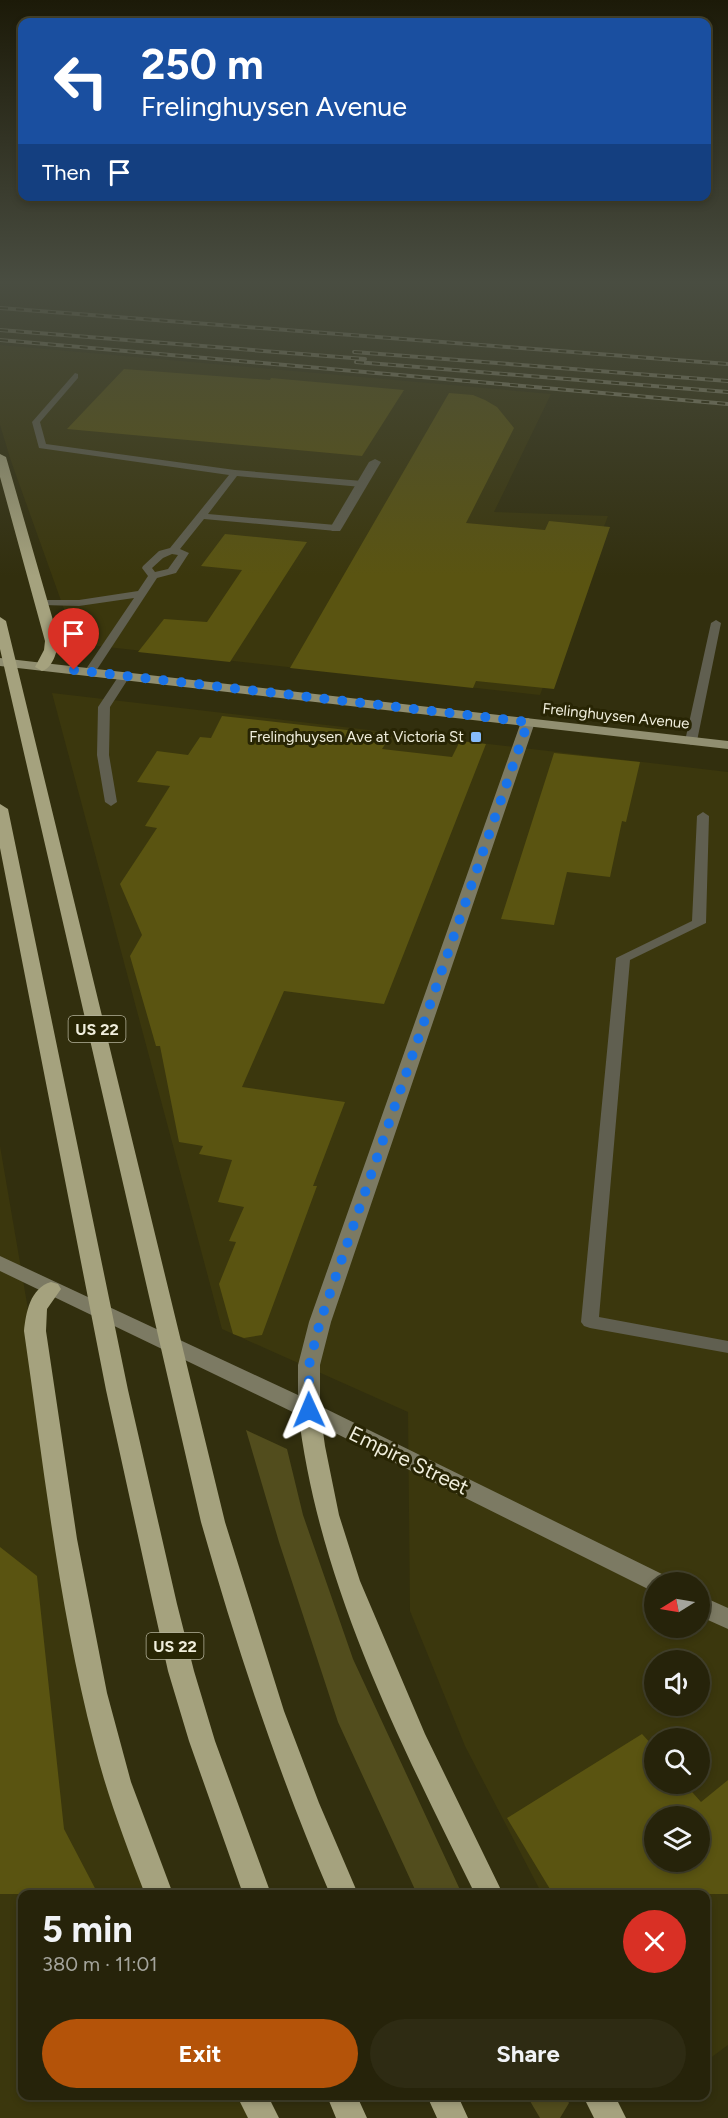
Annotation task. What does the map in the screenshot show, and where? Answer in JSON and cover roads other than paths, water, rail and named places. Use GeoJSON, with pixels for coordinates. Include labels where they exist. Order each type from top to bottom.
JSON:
{"type":"FeatureCollection","features":[{"type":"Feature","properties":{"kind":"highway"},"geometry":{"type":"LineString","coordinates":[[0,457],[52,641],[51,650],[42,667]]}},
{"type":"Feature","properties":{"kind":"highway","name":"US 22"},"geometry":{"type":"LineString","coordinates":[[0,621],[227,1573],[260,1680],[299,1789],[342,1890]]}},
{"type":"Feature","properties":{"kind":"highway","name":"US 22"},"geometry":{"type":"LineString","coordinates":[[0,809],[117,1390],[180,1671],[226,1814],[255,1890]]}},
{"type":"Feature","properties":{"kind":"highway"},"geometry":{"type":"LineString","coordinates":[[51,1289],[37,1308],[35,1331],[79,1616],[107,1745],[158,1890]]}},
{"type":"Feature","properties":{"kind":"highway"},"geometry":{"type":"LineString","coordinates":[[309,1410],[323,1506],[350,1588],[400,1709],[487,1890]]}},
{"type":"Feature","properties":{"kind":"highway"},"geometry":{"type":"LineString","coordinates":[[254,2100],[264,2118]]}},
{"type":"Feature","properties":{"kind":"highway"},"geometry":{"type":"LineString","coordinates":[[344,2100],[352,2118]]}},
{"type":"Feature","properties":{"kind":"highway"},"geometry":{"type":"LineString","coordinates":[[444,2100],[453,2118]]}},
{"type":"Feature","properties":{"kind":"highway"},"geometry":{"type":"LineString","coordinates":[[600,2100],[611,2118]]}},
{"type":"Feature","properties":{"kind":"main road","name":"Frelinghuysen Avenue"},"geometry":{"type":"LineString","coordinates":[[0,662],[728,745]]}},
{"type":"Feature","properties":{"kind":"street"},"geometry":{"type":"LineString","coordinates":[[336,528],[375,462]]}},
{"type":"Feature","properties":{"kind":"street"},"geometry":{"type":"LineString","coordinates":[[309,1410],[309,1365],[320,1322],[528,722]]}},
{"type":"Feature","properties":{"kind":"street","name":"Empire Street"},"geometry":{"type":"LineString","coordinates":[[0,1263],[309,1410],[644,1577]]}},
{"type":"Feature","properties":{"kind":"street"},"geometry":{"type":"LineString","coordinates":[[710,1610],[728,1619]]}},
{"type":"Feature","properties":{"kind":"lane"},"geometry":{"type":"LineString","coordinates":[[73,379],[36,422],[42,446],[235,473],[362,484]]}},
{"type":"Feature","properties":{"kind":"lane"},"geometry":{"type":"LineString","coordinates":[[174,550],[235,473]]}},
{"type":"Feature","properties":{"kind":"lane"},"geometry":{"type":"LineString","coordinates":[[201,516],[336,528]]}},
{"type":"Feature","properties":{"kind":"lane"},"geometry":{"type":"LineString","coordinates":[[90,672],[153,576],[172,570],[183,553],[174,550],[162,552],[147,568],[153,576]]}},
{"type":"Feature","properties":{"kind":"lane"},"geometry":{"type":"LineString","coordinates":[[42,602],[79,603],[143,593]]}},
{"type":"Feature","properties":{"kind":"lane"},"geometry":{"type":"LineString","coordinates":[[691,741],[716,623]]}},
{"type":"Feature","properties":{"kind":"lane"},"geometry":{"type":"LineString","coordinates":[[111,802],[103,754],[104,707],[124,676]]}},
{"type":"Feature","properties":{"kind":"lane"},"geometry":{"type":"LineString","coordinates":[[704,816],[699,923],[623,958],[590,1322],[728,1347]]}},
{"type":"Feature","properties":{"kind":"railway"},"geometry":{"type":"LineString","coordinates":[[442,379],[728,404]]}},
{"type":"Feature","properties":{"kind":"railway"},"geometry":{"type":"LineString","coordinates":[[565,379],[728,392]]}},
{"type":"Feature","properties":{"kind":"railway"},"geometry":{"type":"LineString","coordinates":[[700,379],[728,381]]}},
{"type":"Feature","properties":{"kind":"place","name":"Frelinghuysen Ave at Victoria St"},"geometry":{"type":"Point","coordinates":[476,737]}}]}
